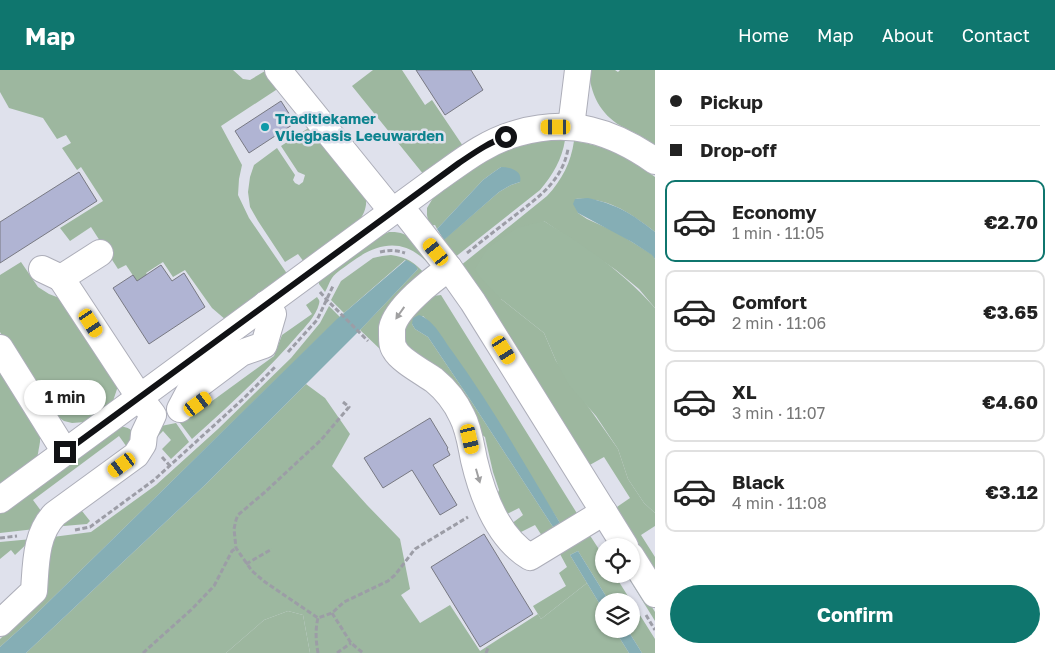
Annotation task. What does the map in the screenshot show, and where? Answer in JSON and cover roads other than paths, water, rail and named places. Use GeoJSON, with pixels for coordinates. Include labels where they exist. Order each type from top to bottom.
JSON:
{"type":"FeatureCollection","features":[{"type":"Feature","properties":{"kind":"street"},"geometry":{"type":"LineString","coordinates":[[278,70],[396,209],[441,273],[473,302],[620,538]]}},
{"type":"Feature","properties":{"kind":"street"},"geometry":{"type":"LineString","coordinates":[[571,127],[578,70]]}},
{"type":"Feature","properties":{"kind":"street"},"geometry":{"type":"LineString","coordinates":[[0,500],[65,452],[147,406],[266,304],[494,140],[540,127],[571,127],[595,131],[616,138],[637,149],[655,162]]}},
{"type":"Feature","properties":{"kind":"street"},"geometry":{"type":"LineString","coordinates":[[0,623],[34,591],[36,558],[41,534],[50,519],[136,455],[144,444],[147,406],[52,273],[100,253]]}},
{"type":"Feature","properties":{"kind":"street"},"geometry":{"type":"LineString","coordinates":[[441,273],[399,312],[392,328],[392,345],[387,359],[416,369],[434,381],[458,408],[464,418],[488,505],[509,538],[521,552],[530,557],[604,512]]}},
{"type":"Feature","properties":{"kind":"street"},"geometry":{"type":"LineString","coordinates":[[147,406],[180,409],[198,404],[250,365],[277,354],[273,314],[266,304]]}},
{"type":"Feature","properties":{"kind":"street"},"geometry":{"type":"LineString","coordinates":[[0,348],[65,452]]}},
{"type":"Feature","properties":{"kind":"street"},"geometry":{"type":"LineString","coordinates":[[640,570],[655,594]]}},
{"type":"Feature","properties":{"kind":"water"},"geometry":{"type":"Polygon","coordinates":[[[501,167],[518,172],[520,182],[499,192],[444,240],[437,229],[483,180],[501,167]]]}},
{"type":"Feature","properties":{"kind":"water"},"geometry":{"type":"Polygon","coordinates":[[[588,198],[624,210],[655,232],[655,259],[632,242],[578,213],[573,204],[575,199],[588,198]]]}},
{"type":"Feature","properties":{"kind":"water"},"geometry":{"type":"Polygon","coordinates":[[[406,260],[418,269],[362,328],[206,484],[26,653],[0,653],[0,647],[31,619],[337,319],[406,260]]]}},
{"type":"Feature","properties":{"kind":"water"},"geometry":{"type":"Polygon","coordinates":[[[419,315],[434,325],[467,372],[560,523],[553,527],[428,337],[415,329],[412,324],[413,318],[419,315]]]}},
{"type":"Feature","properties":{"kind":"water"},"geometry":{"type":"Polygon","coordinates":[[[578,551],[595,578],[595,583],[598,583],[604,593],[595,593],[595,596],[570,555],[578,551]]]}},
{"type":"Feature","properties":{"kind":"water"},"geometry":{"type":"Polygon","coordinates":[[[620,638],[633,638],[642,653],[629,653],[620,638]]]}},
{"type":"Feature","properties":{"kind":"place","name":"Traditiekamer Vliegbasis Leeuwarden"},"geometry":{"type":"Point","coordinates":[265,127]}}]}
